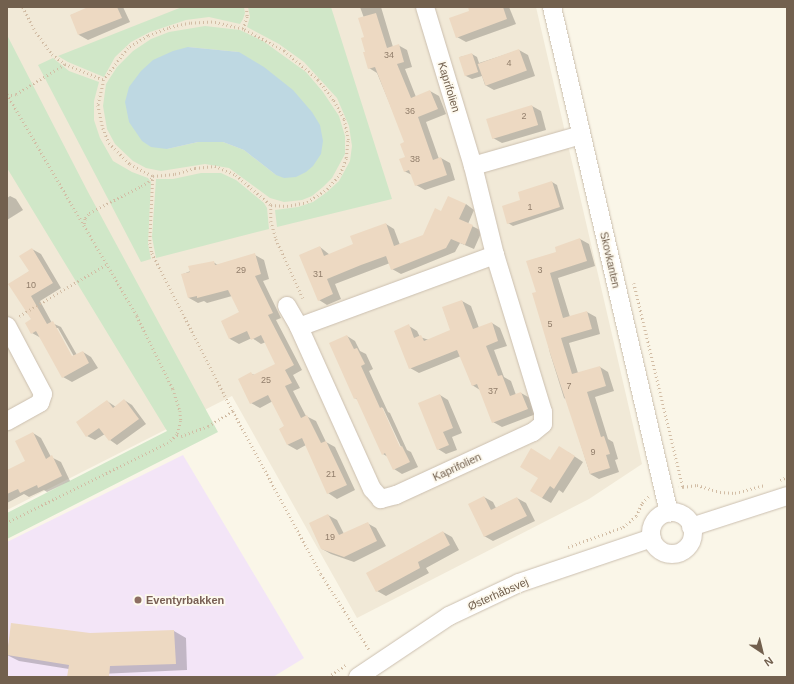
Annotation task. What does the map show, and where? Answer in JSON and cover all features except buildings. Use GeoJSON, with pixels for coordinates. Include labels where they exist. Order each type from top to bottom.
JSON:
{"type":"FeatureCollection","features":[{"type":"Feature","properties":{"kind":"street","name":"Kaprifolien"},"geometry":{"type":"LineString","coordinates":[[288,306],[306,325],[372,490],[381,499],[396,495],[533,432],[543,424],[543,412],[495,254],[472,166],[425,7]]}},
{"type":"Feature","properties":{"kind":"street","name":"Skovkanten"},"geometry":{"type":"LineString","coordinates":[[552,7],[651,429],[668,513]]}},
{"type":"Feature","properties":{"kind":"street"},"geometry":{"type":"LineString","coordinates":[[472,166],[581,135]]}},
{"type":"Feature","properties":{"kind":"street"},"geometry":{"type":"LineString","coordinates":[[306,325],[495,254]]}},
{"type":"Feature","properties":{"kind":"street"},"geometry":{"type":"LineString","coordinates":[[7,421],[40,404],[43,394],[10,323]]}},
{"type":"Feature","properties":{"kind":"street"},"geometry":{"type":"LineString","coordinates":[[691,527],[787,496]]}},
{"type":"Feature","properties":{"kind":"street"},"geometry":{"type":"LineString","coordinates":[[668,513],[683,516],[691,527],[692,532],[690,543],[687,548],[677,553],[666,553],[661,551],[654,543],[652,538],[651,532],[654,522],[663,514],[668,513]]}},
{"type":"Feature","properties":{"kind":"street","name":"Østerhåbsvej"},"geometry":{"type":"LineString","coordinates":[[354,669],[449,616],[519,583],[652,538]]}},
{"type":"Feature","properties":{"kind":"path"},"geometry":{"type":"LineString","coordinates":[[23,7],[36,32],[52,54],[65,64],[104,80]]}},
{"type":"Feature","properties":{"kind":"path"},"geometry":{"type":"LineString","coordinates":[[243,29],[247,16],[246,7]]}},
{"type":"Feature","properties":{"kind":"path"},"geometry":{"type":"LineString","coordinates":[[212,22],[243,29],[284,52],[318,80],[333,100],[344,119],[348,140],[346,158],[340,174],[327,189],[307,202],[287,206],[271,205],[236,175],[214,166],[195,168],[175,174],[153,176],[130,164],[109,143],[103,128],[98,105],[104,80],[128,48],[148,36],[168,28],[190,23],[212,22]]}},
{"type":"Feature","properties":{"kind":"path"},"geometry":{"type":"LineString","coordinates":[[7,523],[168,442],[177,435],[181,421],[180,411],[173,389],[137,316],[7,95],[16,94],[65,64]]}},
{"type":"Feature","properties":{"kind":"path"},"geometry":{"type":"LineString","coordinates":[[84,224],[88,213],[141,186],[148,182],[153,176]]}},
{"type":"Feature","properties":{"kind":"path"},"geometry":{"type":"LineString","coordinates":[[153,176],[150,243],[152,253],[233,411],[321,574],[369,649]]}},
{"type":"Feature","properties":{"kind":"path"},"geometry":{"type":"LineString","coordinates":[[271,205],[271,221],[306,325]]}},
{"type":"Feature","properties":{"kind":"path"},"geometry":{"type":"LineString","coordinates":[[10,323],[107,264]]}},
{"type":"Feature","properties":{"kind":"path"},"geometry":{"type":"LineString","coordinates":[[633,278],[683,487]]}},
{"type":"Feature","properties":{"kind":"path"},"geometry":{"type":"LineString","coordinates":[[177,435],[184,436],[208,426],[233,411]]}},
{"type":"Feature","properties":{"kind":"path"},"geometry":{"type":"LineString","coordinates":[[773,482],[787,477]]}},
{"type":"Feature","properties":{"kind":"path"},"geometry":{"type":"LineString","coordinates":[[562,550],[623,527],[636,516],[642,503],[648,496],[697,485],[720,492],[735,493],[765,484]]}},
{"type":"Feature","properties":{"kind":"path"},"geometry":{"type":"LineString","coordinates":[[363,653],[375,645]]}},
{"type":"Feature","properties":{"kind":"path"},"geometry":{"type":"LineString","coordinates":[[328,677],[354,669]]}},
{"type":"Feature","properties":{"kind":"shaded area"},"geometry":{"type":"Polygon","coordinates":[[[7,7],[536,7],[642,464],[589,499],[357,618],[232,396],[7,510],[7,7]]]}},
{"type":"Feature","properties":{"kind":"shaded area","name":"Eventyrbakken"},"geometry":{"type":"Polygon","coordinates":[[[183,455],[304,658],[273,677],[7,677],[7,542],[183,455]]]}},
{"type":"Feature","properties":{"kind":"green space"},"geometry":{"type":"Polygon","coordinates":[[[182,7],[244,7],[245,13],[240,24],[209,17],[186,20],[150,32],[131,42],[115,57],[104,77],[68,62],[58,56],[182,7]]]}},
{"type":"Feature","properties":{"kind":"green space"},"geometry":{"type":"Polygon","coordinates":[[[248,7],[331,7],[392,199],[277,227],[275,210],[298,207],[313,202],[339,181],[350,161],[352,146],[349,126],[337,98],[304,62],[279,44],[247,27],[250,17],[248,7]]]}},
{"type":"Feature","properties":{"kind":"green space"},"geometry":{"type":"Polygon","coordinates":[[[205,26],[240,30],[263,41],[306,72],[323,92],[339,116],[345,136],[345,154],[332,178],[312,196],[302,200],[284,202],[270,198],[229,168],[205,164],[161,171],[146,168],[133,161],[115,144],[107,129],[103,106],[106,84],[117,67],[133,51],[151,39],[169,32],[205,26]],[[188,47],[167,149],[198,142],[223,142],[244,150],[276,175],[239,52],[188,47]]]}},
{"type":"Feature","properties":{"kind":"green space"},"geometry":{"type":"Polygon","coordinates":[[[7,35],[88,192],[218,432],[7,539],[7,513],[167,431],[7,168],[7,35]]]}},
{"type":"Feature","properties":{"kind":"green space"},"geometry":{"type":"Polygon","coordinates":[[[53,58],[69,71],[99,82],[94,101],[94,120],[100,138],[113,161],[132,172],[148,178],[151,182],[148,244],[151,259],[141,262],[38,65],[53,58]]]}},
{"type":"Feature","properties":{"kind":"green space"},"geometry":{"type":"Polygon","coordinates":[[[201,173],[221,173],[236,180],[264,203],[267,208],[269,229],[156,258],[152,237],[156,179],[173,179],[201,173]]]}},
{"type":"Feature","properties":{"kind":"water"},"geometry":{"type":"Polygon","coordinates":[[[188,47],[239,52],[264,67],[293,90],[312,112],[320,125],[323,141],[321,154],[313,166],[306,172],[296,177],[284,178],[276,175],[244,150],[223,142],[198,142],[167,149],[151,147],[142,141],[129,122],[125,102],[129,87],[141,71],[153,60],[173,51],[188,47]]]}},
{"type":"Feature","properties":{"kind":"place","name":"Eventyrbakken"},"geometry":{"type":"Point","coordinates":[138,600]}}]}
